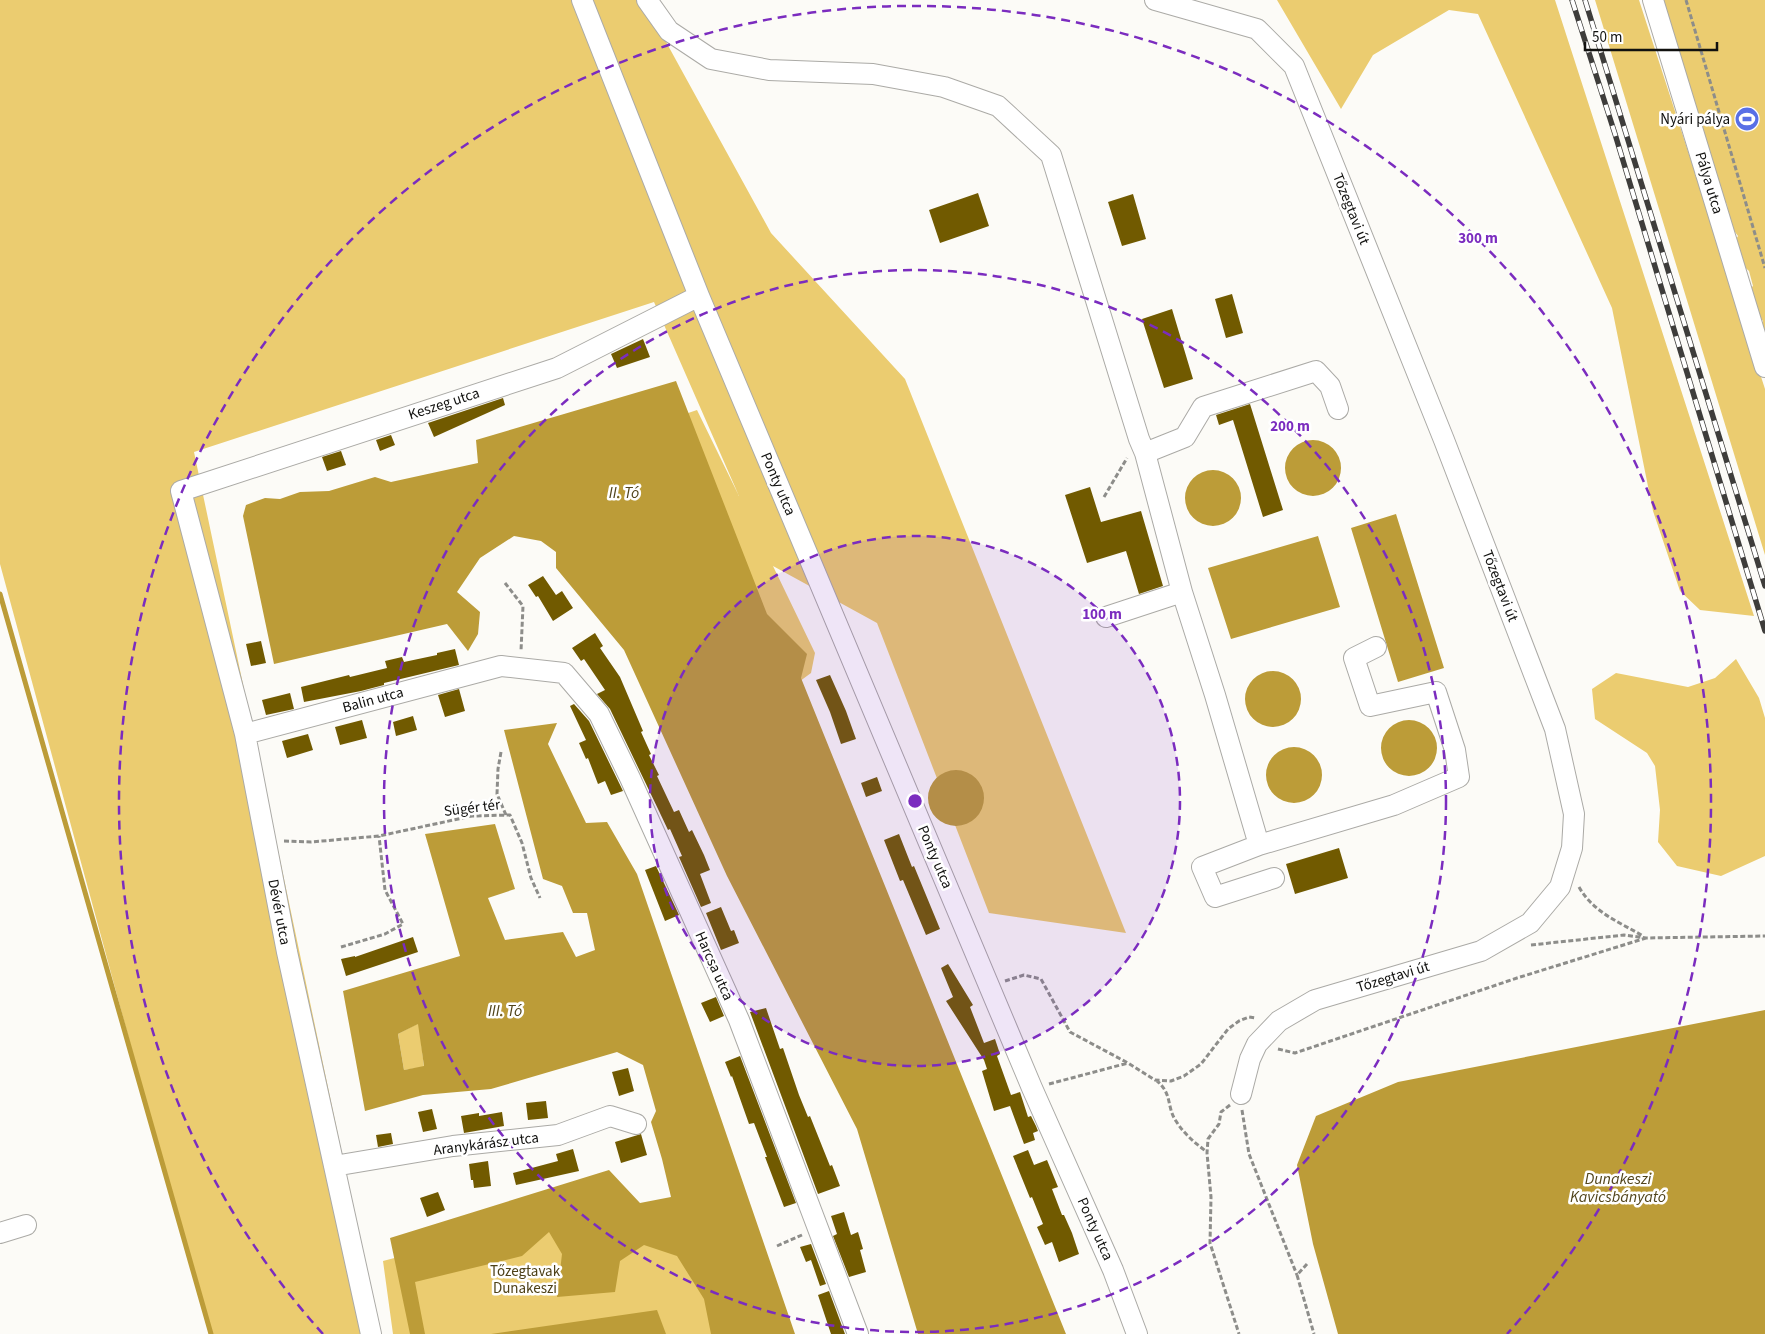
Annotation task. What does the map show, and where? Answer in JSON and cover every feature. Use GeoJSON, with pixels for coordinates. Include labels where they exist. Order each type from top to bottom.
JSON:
{"type":"FeatureCollection","features":[{"type":"Feature","properties":{"kind":"street","name":"Ponty utca"},"geometry":{"type":"LineString","coordinates":[[582,0],[699,296],[989,987],[1113,1270],[1137,1334]]}},
{"type":"Feature","properties":{"kind":"street"},"geometry":{"type":"LineString","coordinates":[[647,0],[669,31],[711,59],[769,70],[873,74],[944,87],[998,106],[1051,155],[1142,446],[1182,592],[1215,695],[1259,845]]}},
{"type":"Feature","properties":{"kind":"street","name":"Tőzegtavi út"},"geometry":{"type":"LineString","coordinates":[[1155,0],[1257,29],[1294,66],[1444,440],[1555,729],[1574,814],[1572,848],[1560,887],[1530,923],[1481,951],[1315,1000],[1279,1021],[1257,1044],[1250,1059],[1241,1094]]}},
{"type":"Feature","properties":{"kind":"street","name":"Pálya utca"},"geometry":{"type":"LineString","coordinates":[[1653,0],[1765,367]]}},
{"type":"Feature","properties":{"kind":"street","name":"Keszeg utca"},"geometry":{"type":"LineString","coordinates":[[181,491],[557,368],[699,296]]}},
{"type":"Feature","properties":{"kind":"street"},"geometry":{"type":"LineString","coordinates":[[1142,446],[1185,437],[1203,407],[1316,371],[1330,386],[1338,409]]}},
{"type":"Feature","properties":{"kind":"street","name":"Dévér utca"},"geometry":{"type":"LineString","coordinates":[[181,491],[245,734],[287,952],[371,1334]]}},
{"type":"Feature","properties":{"kind":"street"},"geometry":{"type":"LineString","coordinates":[[1106,617],[1182,592]]}},
{"type":"Feature","properties":{"kind":"street"},"geometry":{"type":"LineString","coordinates":[[1274,878],[1215,897],[1202,867],[1259,845],[1394,805],[1459,777],[1455,750],[1436,692],[1370,706],[1354,658],[1376,647]]}},
{"type":"Feature","properties":{"kind":"street","name":"Balin utca"},"geometry":{"type":"LineString","coordinates":[[245,734],[510,667]]}},
{"type":"Feature","properties":{"kind":"street","name":"Harcsa utca"},"geometry":{"type":"LineString","coordinates":[[510,667],[564,674],[599,714],[630,778],[739,1020],[858,1334]]}},
{"type":"Feature","properties":{"kind":"street","name":"Aranykárász utca"},"geometry":{"type":"LineString","coordinates":[[334,1166],[453,1146],[558,1135],[610,1116],[636,1124]]}},
{"type":"Feature","properties":{"kind":"street"},"geometry":{"type":"LineString","coordinates":[[0,1233],[26,1225]]}},
{"type":"Feature","properties":{"kind":"path"},"geometry":{"type":"LineString","coordinates":[[1686,0],[1765,268]]}},
{"type":"Feature","properties":{"kind":"path"},"geometry":{"type":"LineString","coordinates":[[1104,497],[1142,446]]}},
{"type":"Feature","properties":{"kind":"path"},"geometry":{"type":"LineString","coordinates":[[505,583],[523,606],[510,667]]}},
{"type":"Feature","properties":{"kind":"path"},"geometry":{"type":"LineString","coordinates":[[501,752],[497,794],[506,815]]}},
{"type":"Feature","properties":{"kind":"path","name":"Sügér tér"},"geometry":{"type":"LineString","coordinates":[[266,841],[311,842],[379,836],[472,816],[510,815],[522,843],[531,878],[540,898]]}},
{"type":"Feature","properties":{"kind":"path"},"geometry":{"type":"LineString","coordinates":[[341,947],[385,934],[404,924],[386,890],[379,836]]}},
{"type":"Feature","properties":{"kind":"path"},"geometry":{"type":"LineString","coordinates":[[1577,880],[1590,903],[1603,914],[1646,938]]}},
{"type":"Feature","properties":{"kind":"path"},"geometry":{"type":"LineString","coordinates":[[1528,946],[1624,935],[1646,938],[1765,936]]}},
{"type":"Feature","properties":{"kind":"path"},"geometry":{"type":"LineString","coordinates":[[1257,1044],[1295,1053],[1517,978],[1646,938]]}},
{"type":"Feature","properties":{"kind":"path"},"geometry":{"type":"LineString","coordinates":[[989,987],[1024,975],[1041,979],[1070,1032],[1128,1063],[1164,1086],[1170,1099],[1175,1120],[1190,1139],[1207,1153]]}},
{"type":"Feature","properties":{"kind":"path"},"geometry":{"type":"LineString","coordinates":[[1155,1080],[1172,1081],[1184,1076],[1201,1064],[1228,1029],[1239,1020],[1249,1018],[1279,1021]]}},
{"type":"Feature","properties":{"kind":"path"},"geometry":{"type":"LineString","coordinates":[[1032,1088],[1128,1063]]}},
{"type":"Feature","properties":{"kind":"path"},"geometry":{"type":"LineString","coordinates":[[1239,1334],[1210,1243],[1211,1197],[1207,1153],[1208,1140],[1219,1124],[1221,1112],[1241,1094]]}},
{"type":"Feature","properties":{"kind":"path"},"geometry":{"type":"LineString","coordinates":[[1241,1094],[1242,1114],[1249,1154],[1297,1275],[1314,1334]]}},
{"type":"Feature","properties":{"kind":"path"},"geometry":{"type":"LineString","coordinates":[[776,1246],[818,1228]]}},
{"type":"Feature","properties":{"kind":"path"},"geometry":{"type":"LineString","coordinates":[[1297,1275],[1306,1264]]}},
{"type":"Feature","properties":{"kind":"green space"},"geometry":{"type":"Polygon","coordinates":[[[0,0],[643,0],[771,233],[905,379],[1126,933],[989,913],[877,623],[773,566],[815,653],[811,673],[747,720],[517,471],[697,410],[739,496],[654,302],[194,452],[380,1334],[209,1334],[0,564],[0,0]]]}},
{"type":"Feature","properties":{"kind":"green space"},"geometry":{"type":"Polygon","coordinates":[[[1277,0],[1555,0],[1754,616],[1700,610],[1680,591],[1653,511],[1612,308],[1478,14],[1449,10],[1373,55],[1341,109],[1277,0]]]}},
{"type":"Feature","properties":{"kind":"green space"},"geometry":{"type":"Polygon","coordinates":[[[1595,0],[1639,0],[1765,389],[1765,555],[1595,0]]]}},
{"type":"Feature","properties":{"kind":"green space"},"geometry":{"type":"Polygon","coordinates":[[[1649,0],[1765,0],[1765,357],[1755,346],[1763,321],[1744,294],[1753,286],[1749,271],[1741,264],[1734,243],[1738,236],[1729,224],[1727,204],[1720,198],[1705,152],[1707,141],[1692,128],[1649,0]]]}},
{"type":"Feature","properties":{"kind":"green space"},"geometry":{"type":"Polygon","coordinates":[[[1736,659],[1759,698],[1765,718],[1765,856],[1721,876],[1677,866],[1658,842],[1660,810],[1655,766],[1647,753],[1595,719],[1592,689],[1616,673],[1688,687],[1715,678],[1736,659]]]}},
{"type":"Feature","properties":{"kind":"green space"},"geometry":{"type":"Polygon","coordinates":[[[419,1023],[424,1067],[404,1070],[398,1034],[419,1023]]]}},
{"type":"Feature","properties":{"kind":"green space","name":"Tőzegtavak Dunakeszi"},"geometry":{"type":"Polygon","coordinates":[[[565,1213],[710,1225],[745,1334],[393,1334],[383,1261],[565,1213]]]}},
{"type":"Feature","properties":{"kind":"water","name":"II. Tó"},"geometry":{"type":"Polygon","coordinates":[[[676,381],[767,614],[807,654],[801,678],[1066,1334],[918,1334],[857,1129],[727,876],[624,650],[556,568],[556,552],[541,541],[514,536],[480,558],[457,592],[480,612],[478,634],[468,651],[447,624],[274,664],[243,516],[246,505],[265,498],[280,499],[300,492],[329,491],[375,477],[391,482],[478,463],[476,440],[676,381]]]}},
{"type":"Feature","properties":{"kind":"water"},"geometry":{"type":"Polygon","coordinates":[[[1307,440],[1319,440],[1329,444],[1337,452],[1341,468],[1337,484],[1329,492],[1319,496],[1307,496],[1297,492],[1289,484],[1285,474],[1285,462],[1289,452],[1297,444],[1307,440]]]}},
{"type":"Feature","properties":{"kind":"water"},"geometry":{"type":"Polygon","coordinates":[[[1207,470],[1219,470],[1229,474],[1237,482],[1241,498],[1237,514],[1229,522],[1219,526],[1207,526],[1197,522],[1189,514],[1185,504],[1185,492],[1189,482],[1197,474],[1207,470]]]}},
{"type":"Feature","properties":{"kind":"water"},"geometry":{"type":"Polygon","coordinates":[[[1396,514],[1444,668],[1398,682],[1351,528],[1396,514]]]}},
{"type":"Feature","properties":{"kind":"water"},"geometry":{"type":"Polygon","coordinates":[[[1318,536],[1340,607],[1231,639],[1208,568],[1318,536]]]}},
{"type":"Feature","properties":{"kind":"water"},"geometry":{"type":"Polygon","coordinates":[[[1267,671],[1279,671],[1289,675],[1297,683],[1301,699],[1297,715],[1289,723],[1279,727],[1267,727],[1257,723],[1249,715],[1245,705],[1245,693],[1249,683],[1257,675],[1267,671]]]}},
{"type":"Feature","properties":{"kind":"water"},"geometry":{"type":"Polygon","coordinates":[[[1403,720],[1415,720],[1425,724],[1433,732],[1437,748],[1433,764],[1425,772],[1415,776],[1403,776],[1393,772],[1385,764],[1381,754],[1381,742],[1385,732],[1393,724],[1403,720]]]}},
{"type":"Feature","properties":{"kind":"water","name":"III. Tó"},"geometry":{"type":"Polygon","coordinates":[[[557,723],[548,744],[586,823],[607,822],[637,874],[795,1334],[711,1334],[704,1299],[677,1256],[644,1245],[620,1261],[615,1292],[557,1297],[562,1254],[549,1232],[522,1256],[415,1282],[425,1334],[410,1334],[390,1238],[609,1170],[640,1203],[671,1197],[651,1122],[656,1111],[643,1065],[617,1052],[491,1089],[423,1095],[365,1111],[343,991],[460,956],[425,834],[495,824],[515,889],[488,898],[505,940],[563,932],[576,957],[595,950],[587,913],[573,913],[562,886],[543,879],[504,730],[557,723]],[[418,1024],[398,1034],[404,1070],[424,1066],[418,1024]]]}},
{"type":"Feature","properties":{"kind":"water"},"geometry":{"type":"Polygon","coordinates":[[[1288,747],[1300,747],[1310,751],[1318,759],[1322,775],[1318,791],[1310,799],[1300,803],[1288,803],[1278,799],[1270,791],[1266,781],[1266,769],[1270,759],[1278,751],[1288,747]]]}},
{"type":"Feature","properties":{"kind":"water"},"geometry":{"type":"Polygon","coordinates":[[[950,770],[962,770],[972,774],[980,782],[984,798],[980,814],[972,822],[962,826],[950,826],[940,822],[932,814],[928,804],[928,792],[932,782],[940,774],[950,770]]]}},
{"type":"Feature","properties":{"kind":"water","name":"Dunakeszi Kavicsbányató"},"geometry":{"type":"Polygon","coordinates":[[[1765,1010],[1765,1334],[1338,1334],[1313,1244],[1297,1165],[1316,1116],[1398,1082],[1765,1010]]]}},
{"type":"Feature","properties":{"kind":"water"},"geometry":{"type":"Polygon","coordinates":[[[657,1310],[666,1334],[491,1334],[657,1310]]]}},
{"type":"Feature","properties":{"kind":"building"},"geometry":{"type":"Polygon","coordinates":[[[978,193],[989,226],[940,243],[929,210],[978,193]]]}},
{"type":"Feature","properties":{"kind":"building"},"geometry":{"type":"Polygon","coordinates":[[[1133,194],[1146,239],[1122,246],[1108,202],[1133,194]]]}},
{"type":"Feature","properties":{"kind":"building"},"geometry":{"type":"Polygon","coordinates":[[[1232,294],[1243,333],[1226,338],[1215,299],[1232,294]]]}},
{"type":"Feature","properties":{"kind":"building"},"geometry":{"type":"Polygon","coordinates":[[[1172,309],[1193,379],[1164,388],[1142,319],[1172,309]]]}},
{"type":"Feature","properties":{"kind":"building"},"geometry":{"type":"Polygon","coordinates":[[[643,339],[650,357],[617,368],[611,354],[643,339]]]}},
{"type":"Feature","properties":{"kind":"building"},"geometry":{"type":"Polygon","coordinates":[[[503,398],[505,405],[434,437],[428,423],[503,398]]]}},
{"type":"Feature","properties":{"kind":"building"},"geometry":{"type":"Polygon","coordinates":[[[1250,404],[1283,510],[1263,517],[1233,420],[1219,425],[1216,415],[1250,404]]]}},
{"type":"Feature","properties":{"kind":"building"},"geometry":{"type":"Polygon","coordinates":[[[391,435],[395,445],[380,451],[376,440],[391,435]]]}},
{"type":"Feature","properties":{"kind":"building"},"geometry":{"type":"Polygon","coordinates":[[[341,451],[346,465],[327,471],[322,457],[341,451]]]}},
{"type":"Feature","properties":{"kind":"building"},"geometry":{"type":"Polygon","coordinates":[[[1090,487],[1101,522],[1141,511],[1163,586],[1139,594],[1126,551],[1087,563],[1065,495],[1090,487]]]}},
{"type":"Feature","properties":{"kind":"building"},"geometry":{"type":"Polygon","coordinates":[[[543,576],[556,595],[562,591],[573,608],[553,621],[538,596],[536,597],[528,585],[543,576]]]}},
{"type":"Feature","properties":{"kind":"building"},"geometry":{"type":"Polygon","coordinates":[[[595,633],[603,646],[600,648],[620,677],[643,731],[641,732],[651,754],[649,755],[659,775],[657,776],[674,812],[679,810],[689,832],[692,830],[704,855],[710,870],[700,874],[711,903],[701,907],[679,857],[682,856],[670,829],[668,830],[610,709],[597,694],[605,690],[584,659],[581,661],[572,648],[595,633]]]}},
{"type":"Feature","properties":{"kind":"building"},"geometry":{"type":"Polygon","coordinates":[[[261,641],[266,663],[251,666],[246,644],[261,641]]]}},
{"type":"Feature","properties":{"kind":"building"},"geometry":{"type":"Polygon","coordinates":[[[455,649],[459,665],[384,683],[384,685],[361,691],[304,702],[301,687],[387,668],[385,661],[402,657],[404,662],[455,649]]]}},
{"type":"Feature","properties":{"kind":"building"},"geometry":{"type":"Polygon","coordinates":[[[830,675],[856,739],[841,744],[816,680],[830,675]]]}},
{"type":"Feature","properties":{"kind":"building"},"geometry":{"type":"Polygon","coordinates":[[[459,689],[465,711],[445,717],[438,695],[459,689]]]}},
{"type":"Feature","properties":{"kind":"building"},"geometry":{"type":"Polygon","coordinates":[[[290,693],[294,709],[266,715],[262,700],[290,693]]]}},
{"type":"Feature","properties":{"kind":"building"},"geometry":{"type":"Polygon","coordinates":[[[574,704],[589,721],[623,791],[611,795],[605,781],[598,784],[588,758],[586,759],[579,743],[586,740],[570,706],[574,704]]]}},
{"type":"Feature","properties":{"kind":"building"},"geometry":{"type":"Polygon","coordinates":[[[413,716],[417,730],[396,736],[393,722],[413,716]]]}},
{"type":"Feature","properties":{"kind":"building"},"geometry":{"type":"Polygon","coordinates":[[[362,720],[367,738],[340,745],[335,727],[362,720]]]}},
{"type":"Feature","properties":{"kind":"building"},"geometry":{"type":"Polygon","coordinates":[[[308,734],[313,750],[287,758],[282,741],[308,734]]]}},
{"type":"Feature","properties":{"kind":"building"},"geometry":{"type":"Polygon","coordinates":[[[877,777],[882,791],[866,797],[861,783],[877,777]]]}},
{"type":"Feature","properties":{"kind":"building"},"geometry":{"type":"Polygon","coordinates":[[[899,834],[940,929],[926,935],[903,880],[900,881],[884,840],[899,834]]]}},
{"type":"Feature","properties":{"kind":"building"},"geometry":{"type":"Polygon","coordinates":[[[1339,848],[1348,878],[1295,894],[1286,864],[1339,848]]]}},
{"type":"Feature","properties":{"kind":"building"},"geometry":{"type":"Polygon","coordinates":[[[656,866],[679,915],[665,921],[645,870],[656,866]]]}},
{"type":"Feature","properties":{"kind":"building"},"geometry":{"type":"Polygon","coordinates":[[[721,907],[731,931],[734,930],[739,943],[721,950],[706,913],[721,907]]]}},
{"type":"Feature","properties":{"kind":"building"},"geometry":{"type":"Polygon","coordinates":[[[413,937],[418,952],[346,976],[341,959],[355,957],[413,937]]]}},
{"type":"Feature","properties":{"kind":"building"},"geometry":{"type":"Polygon","coordinates":[[[948,964],[973,1005],[970,1007],[984,1043],[995,1039],[1000,1054],[997,1056],[1011,1095],[1020,1092],[1028,1117],[1031,1116],[1038,1131],[1033,1133],[1035,1140],[1024,1144],[1010,1106],[994,1111],[982,1071],[987,1069],[984,1060],[946,1001],[953,997],[941,968],[948,964]]]}},
{"type":"Feature","properties":{"kind":"building"},"geometry":{"type":"Polygon","coordinates":[[[716,997],[724,1016],[710,1022],[701,1003],[716,997]]]}},
{"type":"Feature","properties":{"kind":"building"},"geometry":{"type":"Polygon","coordinates":[[[766,1008],[780,1049],[783,1048],[808,1117],[810,1116],[840,1186],[818,1194],[750,1012],[766,1008]]]}},
{"type":"Feature","properties":{"kind":"building"},"geometry":{"type":"Polygon","coordinates":[[[740,1056],[796,1203],[784,1207],[754,1123],[749,1124],[725,1062],[740,1056]]]}},
{"type":"Feature","properties":{"kind":"building"},"geometry":{"type":"Polygon","coordinates":[[[628,1068],[634,1091],[619,1096],[612,1072],[628,1068]]]}},
{"type":"Feature","properties":{"kind":"building"},"geometry":{"type":"Polygon","coordinates":[[[546,1101],[548,1118],[528,1120],[526,1103],[546,1101]]]}},
{"type":"Feature","properties":{"kind":"building"},"geometry":{"type":"Polygon","coordinates":[[[432,1109],[437,1129],[423,1132],[418,1112],[432,1109]]]}},
{"type":"Feature","properties":{"kind":"building"},"geometry":{"type":"Polygon","coordinates":[[[502,1112],[504,1126],[464,1133],[461,1116],[479,1113],[479,1116],[502,1112]]]}},
{"type":"Feature","properties":{"kind":"building"},"geometry":{"type":"Polygon","coordinates":[[[391,1133],[393,1144],[378,1147],[376,1135],[391,1133]]]}},
{"type":"Feature","properties":{"kind":"building"},"geometry":{"type":"Polygon","coordinates":[[[641,1134],[647,1155],[621,1163],[615,1142],[641,1134]]]}},
{"type":"Feature","properties":{"kind":"building"},"geometry":{"type":"Polygon","coordinates":[[[573,1149],[579,1171],[516,1185],[513,1173],[558,1161],[556,1154],[573,1149]]]}},
{"type":"Feature","properties":{"kind":"building"},"geometry":{"type":"Polygon","coordinates":[[[1028,1150],[1034,1165],[1047,1160],[1058,1187],[1052,1189],[1062,1215],[1064,1215],[1072,1233],[1079,1254],[1059,1262],[1052,1242],[1045,1245],[1037,1227],[1043,1224],[1013,1156],[1028,1150]]]}},
{"type":"Feature","properties":{"kind":"building"},"geometry":{"type":"Polygon","coordinates":[[[488,1161],[491,1186],[474,1188],[469,1164],[488,1161]]]}},
{"type":"Feature","properties":{"kind":"building"},"geometry":{"type":"Polygon","coordinates":[[[438,1192],[445,1210],[427,1217],[420,1198],[438,1192]]]}},
{"type":"Feature","properties":{"kind":"building"},"geometry":{"type":"Polygon","coordinates":[[[844,1212],[851,1235],[858,1232],[863,1249],[860,1250],[866,1272],[849,1277],[833,1236],[837,1234],[831,1216],[844,1212]]]}},
{"type":"Feature","properties":{"kind":"building"},"geometry":{"type":"Polygon","coordinates":[[[811,1244],[826,1284],[820,1286],[811,1260],[806,1262],[800,1247],[811,1244]]]}},
{"type":"Feature","properties":{"kind":"building"},"geometry":{"type":"Polygon","coordinates":[[[829,1291],[845,1334],[831,1334],[818,1295],[829,1291]]]}},
{"type":"Feature","properties":{"kind":"waterway"},"geometry":{"type":"LineString","coordinates":[[0,594],[211,1334]]}},
{"type":"Feature","properties":{"kind":"railway"},"geometry":{"type":"LineString","coordinates":[[1572,0],[1615,134],[1765,631]]}},
{"type":"Feature","properties":{"kind":"railway"},"geometry":{"type":"LineString","coordinates":[[1585,0],[1765,586]]}},
{"type":"Feature","properties":{"kind":"place","name":"Nyári pálya"},"geometry":{"type":"Point","coordinates":[1747,119]}}]}
